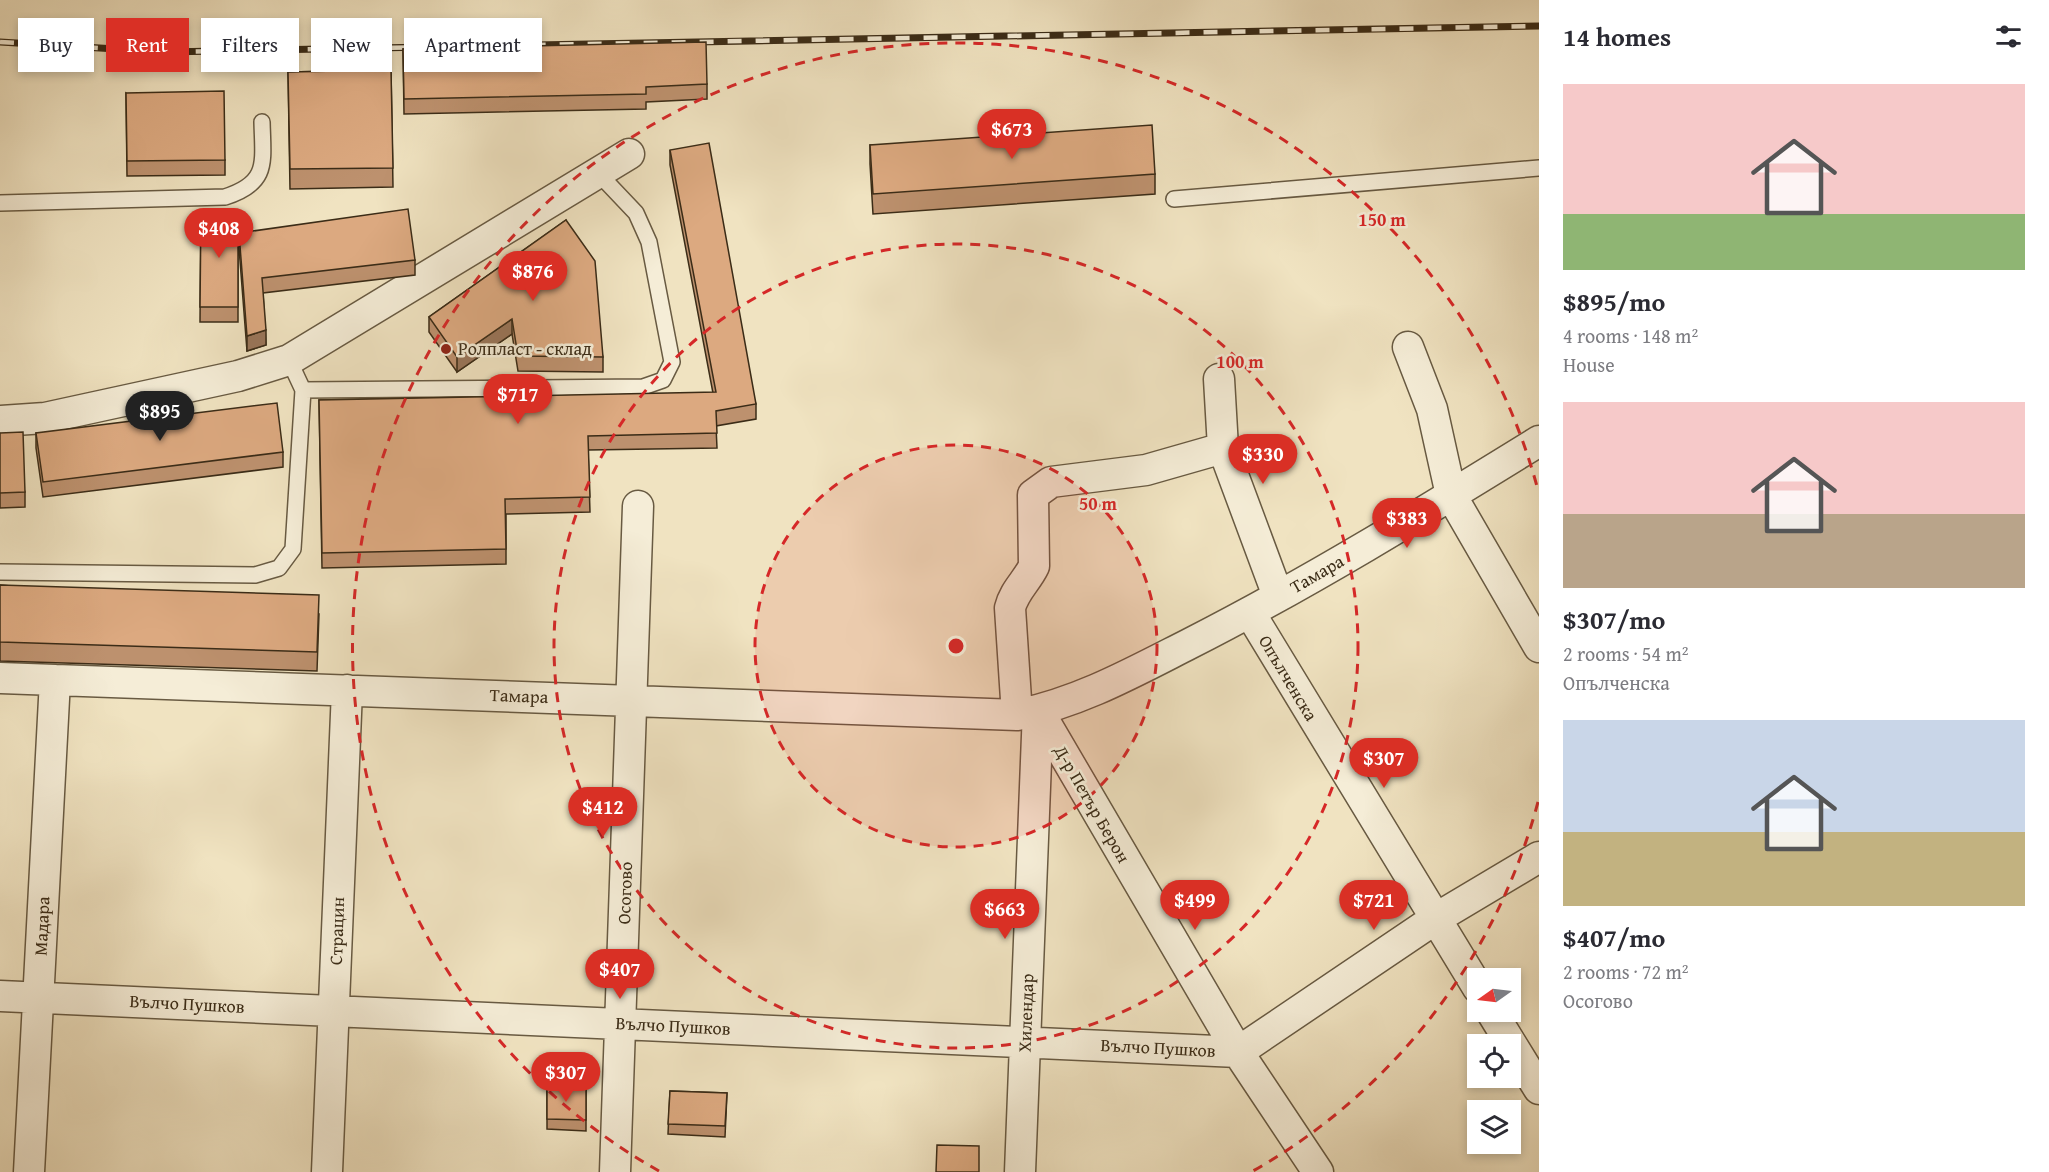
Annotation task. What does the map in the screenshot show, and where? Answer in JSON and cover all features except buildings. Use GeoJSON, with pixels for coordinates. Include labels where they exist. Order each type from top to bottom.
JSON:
{"type":"FeatureCollection","features":[{"type":"Feature","properties":{"kind":"street"},"geometry":{"type":"LineString","coordinates":[[0,421],[45,418],[238,376],[289,360],[629,154]]}},
{"type":"Feature","properties":{"kind":"street"},"geometry":{"type":"LineString","coordinates":[[1407,347],[1432,409],[1451,495],[1539,647]]}},
{"type":"Feature","properties":{"kind":"street"},"geometry":{"type":"LineString","coordinates":[[1219,379],[1223,448],[1278,596]]}},
{"type":"Feature","properties":{"kind":"street","name":"Тамара"},"geometry":{"type":"LineString","coordinates":[[0,678],[1027,712],[1099,690],[1250,613],[1539,441]]}},
{"type":"Feature","properties":{"kind":"street","name":"Хилендар"},"geometry":{"type":"LineString","coordinates":[[1020,1172],[1025,1042],[1027,712],[1010,608],[1013,596],[1030,576],[1034,566],[1033,495],[1051,482],[1146,470],[1223,448]]}},
{"type":"Feature","properties":{"kind":"street","name":"Осогово"},"geometry":{"type":"LineString","coordinates":[[615,1172],[638,506]]}},
{"type":"Feature","properties":{"kind":"street","name":"Опълченска"},"geometry":{"type":"LineString","coordinates":[[1250,613],[1467,970]]}},
{"type":"Feature","properties":{"kind":"street","name":"Мадара"},"geometry":{"type":"LineString","coordinates":[[29,1172],[55,680]]}},
{"type":"Feature","properties":{"kind":"street","name":"Страцин"},"geometry":{"type":"LineString","coordinates":[[327,1172],[347,690]]}},
{"type":"Feature","properties":{"kind":"street","name":"Д-р Петър Берон"},"geometry":{"type":"LineString","coordinates":[[1027,712],[1238,1052],[1318,1172]]}},
{"type":"Feature","properties":{"kind":"street"},"geometry":{"type":"LineString","coordinates":[[1238,1052],[1435,919],[1539,857]]}},
{"type":"Feature","properties":{"kind":"street","name":"Вълчо Пушков"},"geometry":{"type":"LineString","coordinates":[[0,996],[1238,1052]]}},
{"type":"Feature","properties":{"kind":"street"},"geometry":{"type":"LineString","coordinates":[[1498,1022],[1539,1089]]}},
{"type":"Feature","properties":{"kind":"lane"},"geometry":{"type":"LineString","coordinates":[[0,203],[225,197],[242,192],[257,179],[263,160],[262,122]]}},
{"type":"Feature","properties":{"kind":"lane"},"geometry":{"type":"LineString","coordinates":[[1174,199],[1539,168]]}},
{"type":"Feature","properties":{"kind":"lane"},"geometry":{"type":"LineString","coordinates":[[303,390],[643,387],[663,380],[672,362],[649,242],[636,213],[599,174]]}},
{"type":"Feature","properties":{"kind":"lane"},"geometry":{"type":"LineString","coordinates":[[0,572],[255,575],[279,568],[292,549],[303,390],[289,360]]}},
{"type":"Feature","properties":{"kind":"railway"},"geometry":{"type":"LineString","coordinates":[[0,42],[166,52],[1539,26]]}},
{"type":"Feature","properties":{"kind":"place","name":"Ролпласт - склад"},"geometry":{"type":"Point","coordinates":[446,349]}}]}
